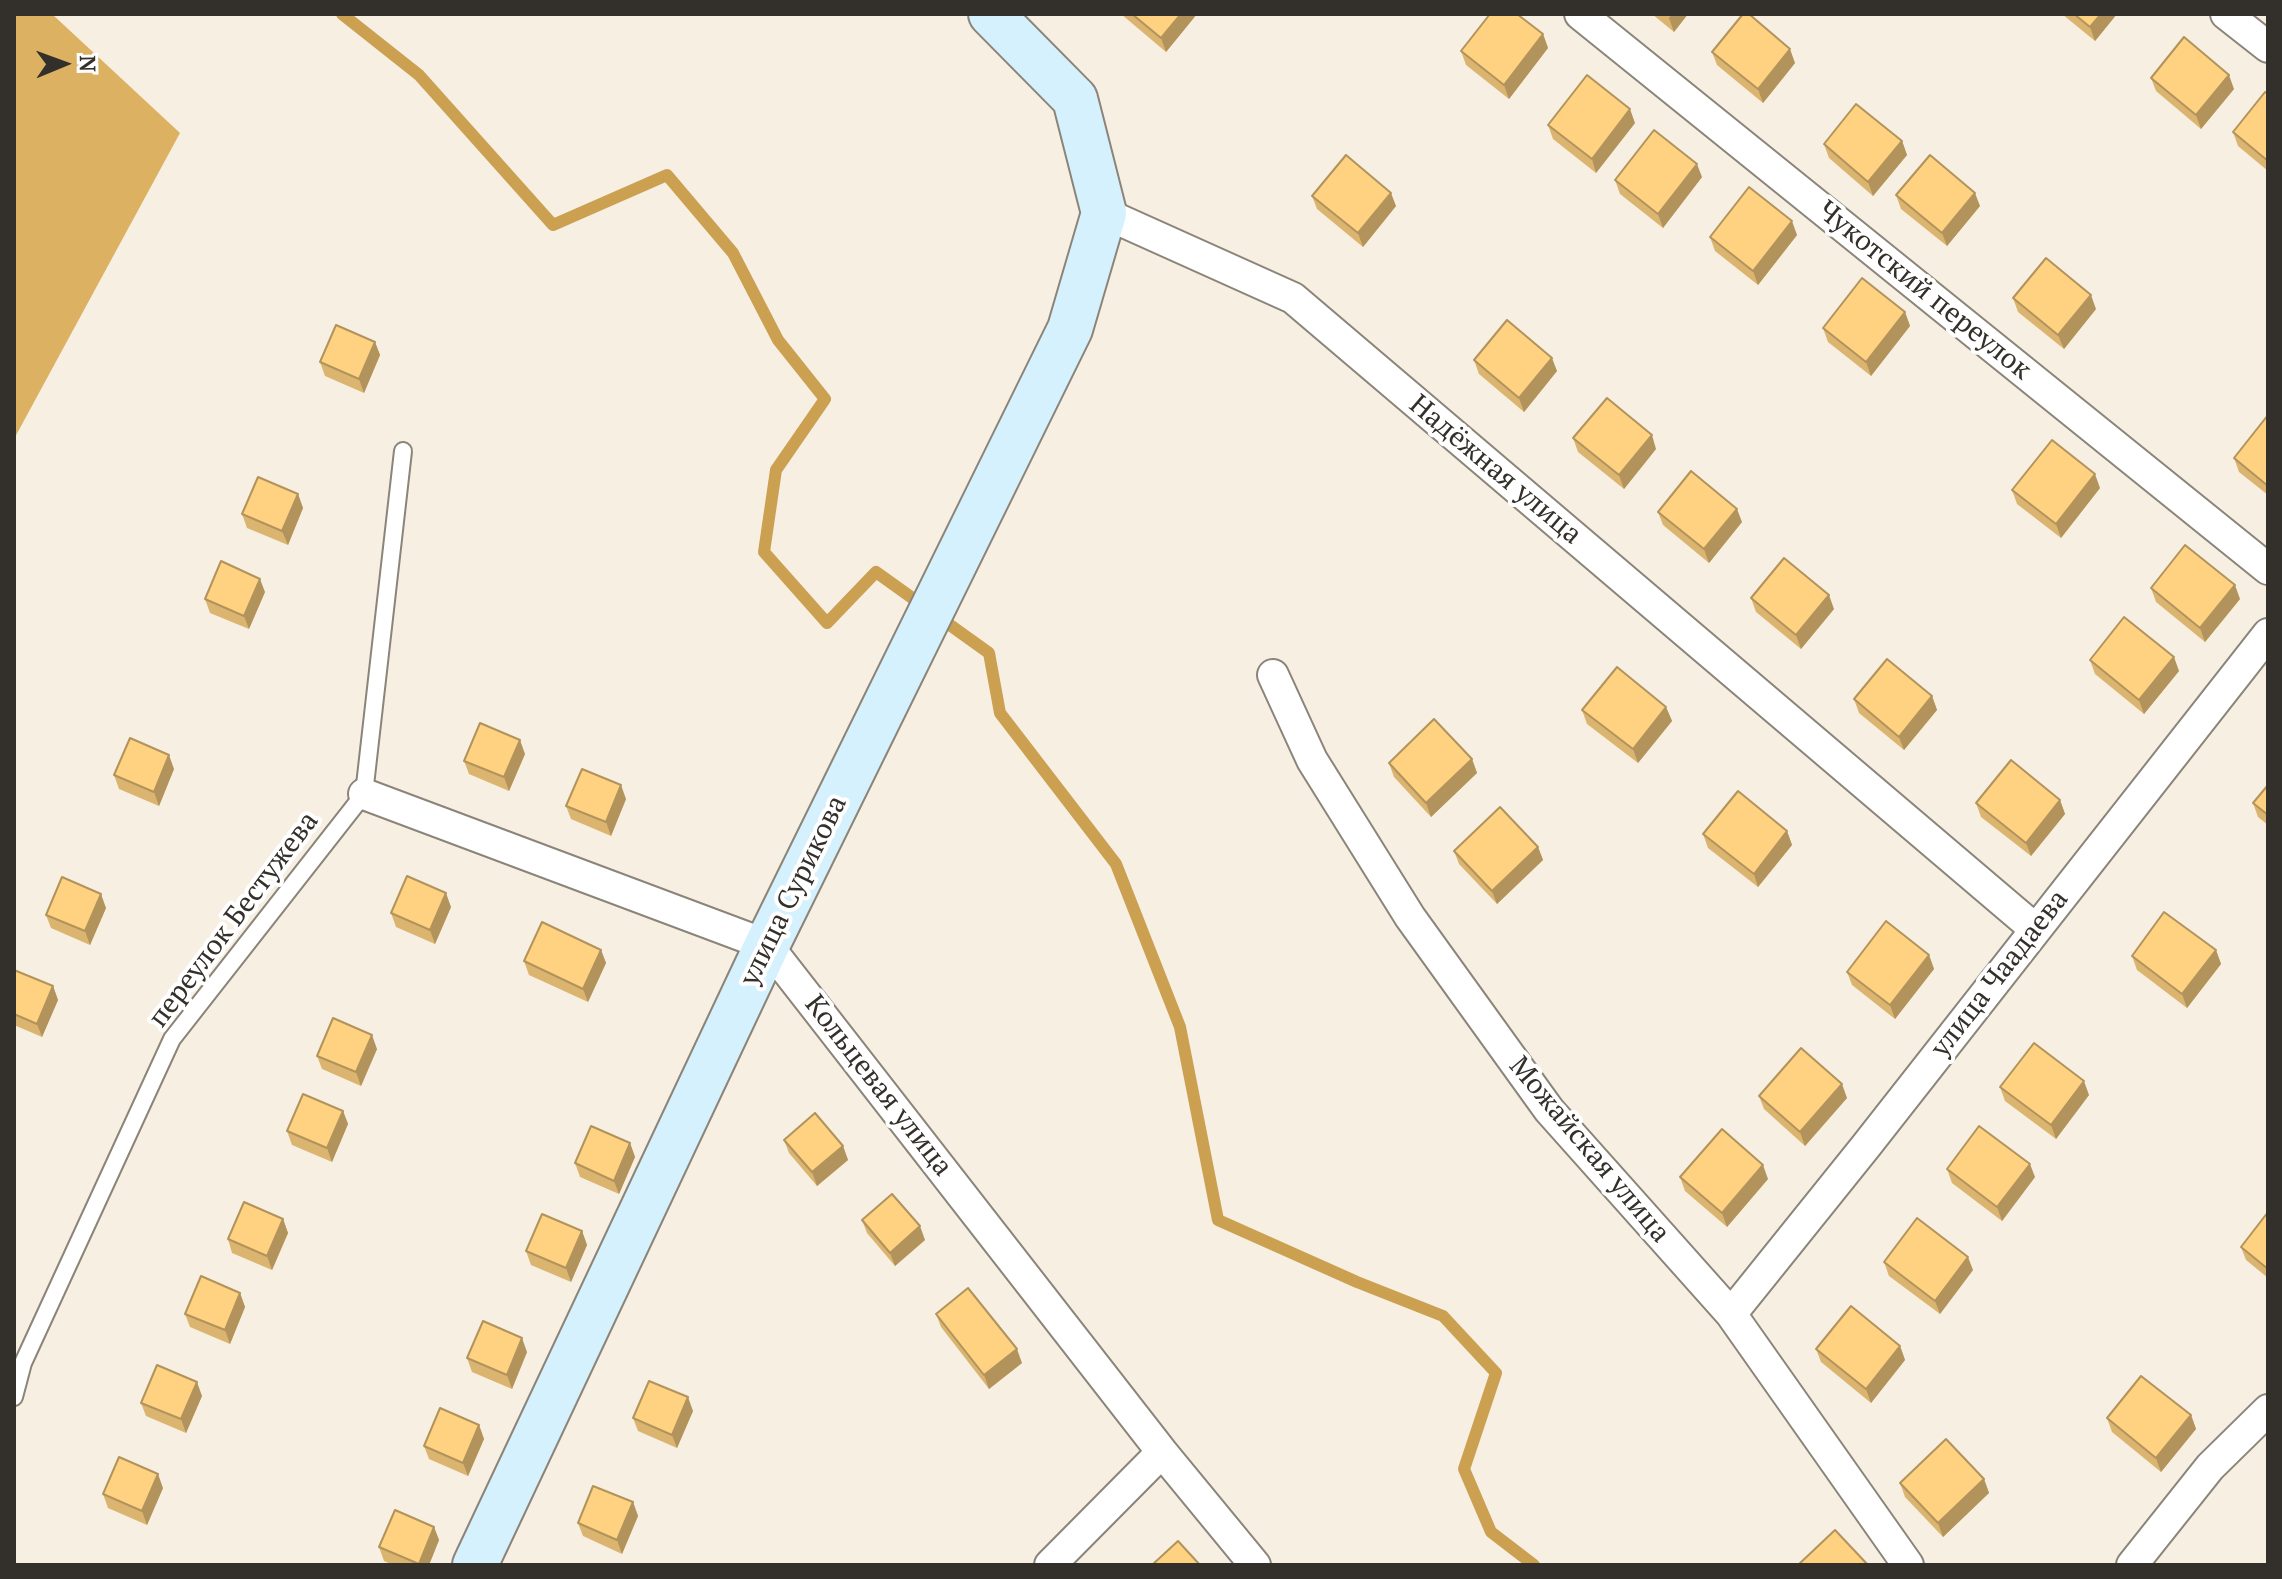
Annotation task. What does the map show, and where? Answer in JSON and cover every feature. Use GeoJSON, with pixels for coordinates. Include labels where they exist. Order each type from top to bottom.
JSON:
{"type":"FeatureCollection","features":[{"type":"Feature","properties":{"kind":"main road"},"geometry":{"type":"LineString","coordinates":[[991,14],[1075,99],[1104,213]]}},
{"type":"Feature","properties":{"kind":"main road","name":"улица Сурикова"},"geometry":{"type":"LineString","coordinates":[[475,1565],[767,945],[1070,329],[1104,213]]}},
{"type":"Feature","properties":{"kind":"street","name":"Чукотский переулок"},"geometry":{"type":"LineString","coordinates":[[1580,14],[2268,569]]}},
{"type":"Feature","properties":{"kind":"street"},"geometry":{"type":"LineString","coordinates":[[2226,14],[2268,47]]}},
{"type":"Feature","properties":{"kind":"street","name":"Надёжная улица"},"geometry":{"type":"LineString","coordinates":[[1104,213],[1293,298],[2035,929]]}},
{"type":"Feature","properties":{"kind":"street","name":"улица Чаадаева"},"geometry":{"type":"LineString","coordinates":[[1731,1314],[2268,634]]}},
{"type":"Feature","properties":{"kind":"street","name":"Можайская улица"},"geometry":{"type":"LineString","coordinates":[[1273,675],[1312,760],[1410,917],[1549,1110],[1731,1314],[1908,1565]]}},
{"type":"Feature","properties":{"kind":"street"},"geometry":{"type":"LineString","coordinates":[[364,794],[767,945]]}},
{"type":"Feature","properties":{"kind":"street","name":"Кольцевая улица"},"geometry":{"type":"LineString","coordinates":[[767,945],[1162,1452],[1255,1565]]}},
{"type":"Feature","properties":{"kind":"street"},"geometry":{"type":"LineString","coordinates":[[2132,1565],[2210,1467],[2268,1410]]}},
{"type":"Feature","properties":{"kind":"street"},"geometry":{"type":"LineString","coordinates":[[1050,1565],[1162,1452]]}},
{"type":"Feature","properties":{"kind":"lane"},"geometry":{"type":"LineString","coordinates":[[364,794],[403,451]]}},
{"type":"Feature","properties":{"kind":"lane","name":"переулок Бестужева"},"geometry":{"type":"LineString","coordinates":[[14,1397],[23,1363],[172,1039],[364,794]]}},
{"type":"Feature","properties":{"kind":"shaded area"},"geometry":{"type":"Polygon","coordinates":[[[14,14],[52,14],[180,133],[14,439],[14,14]]]}},
{"type":"Feature","properties":{"kind":"building"},"geometry":{"type":"Polygon","coordinates":[[[1132,14],[1181,14],[1161,38],[1132,14]]]}},
{"type":"Feature","properties":{"kind":"building"},"geometry":{"type":"Polygon","coordinates":[[[1490,14],[1517,14],[1543,34],[1504,85],[1461,51],[1490,14]]]}},
{"type":"Feature","properties":{"kind":"building"},"geometry":{"type":"Polygon","coordinates":[[[1743,14],[1749,14],[1790,49],[1758,89],[1712,52],[1743,14]]]}},
{"type":"Feature","properties":{"kind":"building"},"geometry":{"type":"Polygon","coordinates":[[[2074,14],[2101,14],[2090,27],[2074,14]]]}},
{"type":"Feature","properties":{"kind":"building"},"geometry":{"type":"Polygon","coordinates":[[[2184,37],[2229,75],[2196,115],[2151,78],[2184,37]]]}},
{"type":"Feature","properties":{"kind":"building"},"geometry":{"type":"Polygon","coordinates":[[[1587,75],[1630,109],[1592,159],[1548,125],[1587,75]]]}},
{"type":"Feature","properties":{"kind":"building"},"geometry":{"type":"Polygon","coordinates":[[[2265,92],[2268,94],[2268,161],[2233,132],[2265,92]]]}},
{"type":"Feature","properties":{"kind":"building"},"geometry":{"type":"Polygon","coordinates":[[[1856,104],[1902,141],[1868,182],[1824,144],[1856,104]]]}},
{"type":"Feature","properties":{"kind":"building"},"geometry":{"type":"Polygon","coordinates":[[[1654,130],[1697,164],[1658,214],[1615,180],[1654,130]]]}},
{"type":"Feature","properties":{"kind":"building"},"geometry":{"type":"Polygon","coordinates":[[[1346,155],[1391,193],[1358,233],[1312,196],[1346,155]]]}},
{"type":"Feature","properties":{"kind":"building"},"geometry":{"type":"Polygon","coordinates":[[[1930,155],[1975,193],[1942,233],[1896,195],[1930,155]]]}},
{"type":"Feature","properties":{"kind":"building"},"geometry":{"type":"Polygon","coordinates":[[[1749,187],[1792,221],[1753,271],[1710,237],[1749,187]]]}},
{"type":"Feature","properties":{"kind":"building"},"geometry":{"type":"Polygon","coordinates":[[[2046,258],[2091,295],[2058,335],[2013,298],[2046,258]]]}},
{"type":"Feature","properties":{"kind":"building"},"geometry":{"type":"Polygon","coordinates":[[[1862,278],[1905,312],[1866,362],[1823,328],[1862,278]]]}},
{"type":"Feature","properties":{"kind":"building"},"geometry":{"type":"Polygon","coordinates":[[[1507,320],[1552,358],[1519,398],[1474,360],[1507,320]]]}},
{"type":"Feature","properties":{"kind":"building"},"geometry":{"type":"Polygon","coordinates":[[[336,325],[375,342],[359,379],[320,362],[336,325]]]}},
{"type":"Feature","properties":{"kind":"building"},"geometry":{"type":"Polygon","coordinates":[[[1607,398],[1652,435],[1619,475],[1573,438],[1607,398]]]}},
{"type":"Feature","properties":{"kind":"building"},"geometry":{"type":"Polygon","coordinates":[[[2268,415],[2268,486],[2234,458],[2268,415]]]}},
{"type":"Feature","properties":{"kind":"building"},"geometry":{"type":"Polygon","coordinates":[[[2052,440],[2095,474],[2056,524],[2012,490],[2052,440]]]}},
{"type":"Feature","properties":{"kind":"building"},"geometry":{"type":"Polygon","coordinates":[[[1691,471],[1737,509],[1704,549],[1658,512],[1691,471]]]}},
{"type":"Feature","properties":{"kind":"building"},"geometry":{"type":"Polygon","coordinates":[[[258,477],[298,494],[282,531],[242,514],[258,477]]]}},
{"type":"Feature","properties":{"kind":"building"},"geometry":{"type":"Polygon","coordinates":[[[2185,545],[2235,585],[2200,628],[2151,588],[2185,545]]]}},
{"type":"Feature","properties":{"kind":"building"},"geometry":{"type":"Polygon","coordinates":[[[1784,558],[1829,595],[1796,635],[1751,598],[1784,558]]]}},
{"type":"Feature","properties":{"kind":"building"},"geometry":{"type":"Polygon","coordinates":[[[221,561],[260,579],[244,616],[205,599],[221,561]]]}},
{"type":"Feature","properties":{"kind":"building"},"geometry":{"type":"Polygon","coordinates":[[[2124,617],[2174,657],[2139,700],[2090,660],[2124,617]]]}},
{"type":"Feature","properties":{"kind":"building"},"geometry":{"type":"Polygon","coordinates":[[[1887,659],[1932,696],[1899,737],[1854,699],[1887,659]]]}},
{"type":"Feature","properties":{"kind":"building"},"geometry":{"type":"Polygon","coordinates":[[[1617,667],[1666,707],[1633,749],[1582,710],[1617,667]]]}},
{"type":"Feature","properties":{"kind":"building"},"geometry":{"type":"Polygon","coordinates":[[[1434,719],[1472,759],[1426,803],[1389,763],[1434,719]]]}},
{"type":"Feature","properties":{"kind":"building"},"geometry":{"type":"Polygon","coordinates":[[[480,723],[520,740],[504,777],[464,761],[480,723]]]}},
{"type":"Feature","properties":{"kind":"building"},"geometry":{"type":"Polygon","coordinates":[[[130,738],[169,755],[154,792],[114,775],[130,738]]]}},
{"type":"Feature","properties":{"kind":"building"},"geometry":{"type":"Polygon","coordinates":[[[2011,760],[2060,800],[2026,843],[1976,803],[2011,760]]]}},
{"type":"Feature","properties":{"kind":"building"},"geometry":{"type":"Polygon","coordinates":[[[582,769],[621,785],[606,822],[566,806],[582,769]]]}},
{"type":"Feature","properties":{"kind":"building"},"geometry":{"type":"Polygon","coordinates":[[[2268,785],[2268,815],[2253,803],[2268,785]]]}},
{"type":"Feature","properties":{"kind":"building"},"geometry":{"type":"Polygon","coordinates":[[[1738,791],[1787,831],[1754,874],[1703,834],[1738,791]]]}},
{"type":"Feature","properties":{"kind":"building"},"geometry":{"type":"Polygon","coordinates":[[[1500,807],[1538,847],[1492,891],[1454,851],[1500,807]]]}},
{"type":"Feature","properties":{"kind":"building"},"geometry":{"type":"Polygon","coordinates":[[[407,876],[446,893],[430,930],[391,913],[407,876]]]}},
{"type":"Feature","properties":{"kind":"building"},"geometry":{"type":"Polygon","coordinates":[[[62,877],[101,894],[85,931],[46,915],[62,877]]]}},
{"type":"Feature","properties":{"kind":"building"},"geometry":{"type":"Polygon","coordinates":[[[2164,912],[2216,950],[2182,994],[2132,956],[2164,912]]]}},
{"type":"Feature","properties":{"kind":"building"},"geometry":{"type":"Polygon","coordinates":[[[1886,921],[1929,955],[1890,1005],[1847,972],[1886,921]]]}},
{"type":"Feature","properties":{"kind":"building"},"geometry":{"type":"Polygon","coordinates":[[[542,922],[601,950],[583,989],[524,961],[542,922]]]}},
{"type":"Feature","properties":{"kind":"building"},"geometry":{"type":"Polygon","coordinates":[[[14,970],[53,986],[37,1024],[14,1014],[14,970]]]}},
{"type":"Feature","properties":{"kind":"building"},"geometry":{"type":"Polygon","coordinates":[[[333,1018],[372,1035],[356,1072],[317,1056],[333,1018]]]}},
{"type":"Feature","properties":{"kind":"building"},"geometry":{"type":"Polygon","coordinates":[[[2034,1043],[2084,1081],[2051,1125],[2000,1087],[2034,1043]]]}},
{"type":"Feature","properties":{"kind":"building"},"geometry":{"type":"Polygon","coordinates":[[[1801,1048],[1842,1084],[1800,1132],[1759,1096],[1801,1048]]]}},
{"type":"Feature","properties":{"kind":"building"},"geometry":{"type":"Polygon","coordinates":[[[303,1094],[343,1111],[327,1148],[287,1131],[303,1094]]]}},
{"type":"Feature","properties":{"kind":"building"},"geometry":{"type":"Polygon","coordinates":[[[815,1113],[843,1146],[812,1172],[784,1140],[815,1113]]]}},
{"type":"Feature","properties":{"kind":"building"},"geometry":{"type":"Polygon","coordinates":[[[591,1126],[630,1143],[614,1181],[575,1163],[591,1126]]]}},
{"type":"Feature","properties":{"kind":"building"},"geometry":{"type":"Polygon","coordinates":[[[1979,1126],[2030,1164],[1997,1207],[1947,1169],[1979,1126]]]}},
{"type":"Feature","properties":{"kind":"building"},"geometry":{"type":"Polygon","coordinates":[[[1722,1129],[1763,1165],[1722,1213],[1680,1177],[1722,1129]]]}},
{"type":"Feature","properties":{"kind":"building"},"geometry":{"type":"Polygon","coordinates":[[[892,1194],[920,1226],[890,1253],[862,1220],[892,1194]]]}},
{"type":"Feature","properties":{"kind":"building"},"geometry":{"type":"Polygon","coordinates":[[[244,1202],[283,1219],[267,1256],[228,1239],[244,1202]]]}},
{"type":"Feature","properties":{"kind":"building"},"geometry":{"type":"Polygon","coordinates":[[[2268,1212],[2268,1269],[2241,1247],[2268,1212]]]}},
{"type":"Feature","properties":{"kind":"building"},"geometry":{"type":"Polygon","coordinates":[[[542,1214],[582,1231],[566,1268],[526,1251],[542,1214]]]}},
{"type":"Feature","properties":{"kind":"building"},"geometry":{"type":"Polygon","coordinates":[[[1917,1218],[1968,1257],[1935,1301],[1884,1262],[1917,1218]]]}},
{"type":"Feature","properties":{"kind":"building"},"geometry":{"type":"Polygon","coordinates":[[[201,1276],[240,1293],[225,1330],[185,1314],[201,1276]]]}},
{"type":"Feature","properties":{"kind":"building"},"geometry":{"type":"Polygon","coordinates":[[[968,1288],[1017,1349],[984,1375],[936,1314],[968,1288]]]}},
{"type":"Feature","properties":{"kind":"building"},"geometry":{"type":"Polygon","coordinates":[[[1851,1306],[1900,1346],[1866,1389],[1816,1349],[1851,1306]]]}},
{"type":"Feature","properties":{"kind":"building"},"geometry":{"type":"Polygon","coordinates":[[[483,1321],[522,1338],[507,1375],[467,1358],[483,1321]]]}},
{"type":"Feature","properties":{"kind":"building"},"geometry":{"type":"Polygon","coordinates":[[[157,1365],[197,1382],[181,1419],[141,1403],[157,1365]]]}},
{"type":"Feature","properties":{"kind":"building"},"geometry":{"type":"Polygon","coordinates":[[[2141,1376],[2191,1415],[2156,1458],[2107,1418],[2141,1376]]]}},
{"type":"Feature","properties":{"kind":"building"},"geometry":{"type":"Polygon","coordinates":[[[649,1381],[688,1397],[672,1435],[633,1418],[649,1381]]]}},
{"type":"Feature","properties":{"kind":"building"},"geometry":{"type":"Polygon","coordinates":[[[440,1408],[479,1425],[463,1463],[424,1446],[440,1408]]]}},
{"type":"Feature","properties":{"kind":"building"},"geometry":{"type":"Polygon","coordinates":[[[1946,1439],[1984,1479],[1938,1523],[1900,1483],[1946,1439]]]}},
{"type":"Feature","properties":{"kind":"building"},"geometry":{"type":"Polygon","coordinates":[[[119,1457],[158,1474],[142,1511],[103,1494],[119,1457]]]}},
{"type":"Feature","properties":{"kind":"building"},"geometry":{"type":"Polygon","coordinates":[[[593,1486],[633,1502],[617,1540],[578,1523],[593,1486]]]}},
{"type":"Feature","properties":{"kind":"building"},"geometry":{"type":"Polygon","coordinates":[[[395,1510],[434,1527],[419,1564],[379,1547],[395,1510]]]}},
{"type":"Feature","properties":{"kind":"building"},"geometry":{"type":"Polygon","coordinates":[[[1835,1530],[1868,1565],[1798,1565],[1835,1530]]]}},
{"type":"Feature","properties":{"kind":"building"},"geometry":{"type":"Polygon","coordinates":[[[1178,1541],[1200,1565],[1152,1565],[1178,1541]]]}},
{"type":"Feature","properties":{"kind":"waterway"},"geometry":{"type":"LineString","coordinates":[[342,14],[419,75],[553,225],[667,175],[733,253],[778,340],[825,399],[776,470],[764,552],[827,623],[876,572],[989,653],[1000,713],[1116,864],[1180,1027],[1218,1220],[1357,1282],[1443,1316],[1496,1373],[1464,1469],[1491,1532],[1534,1565]]}}]}
